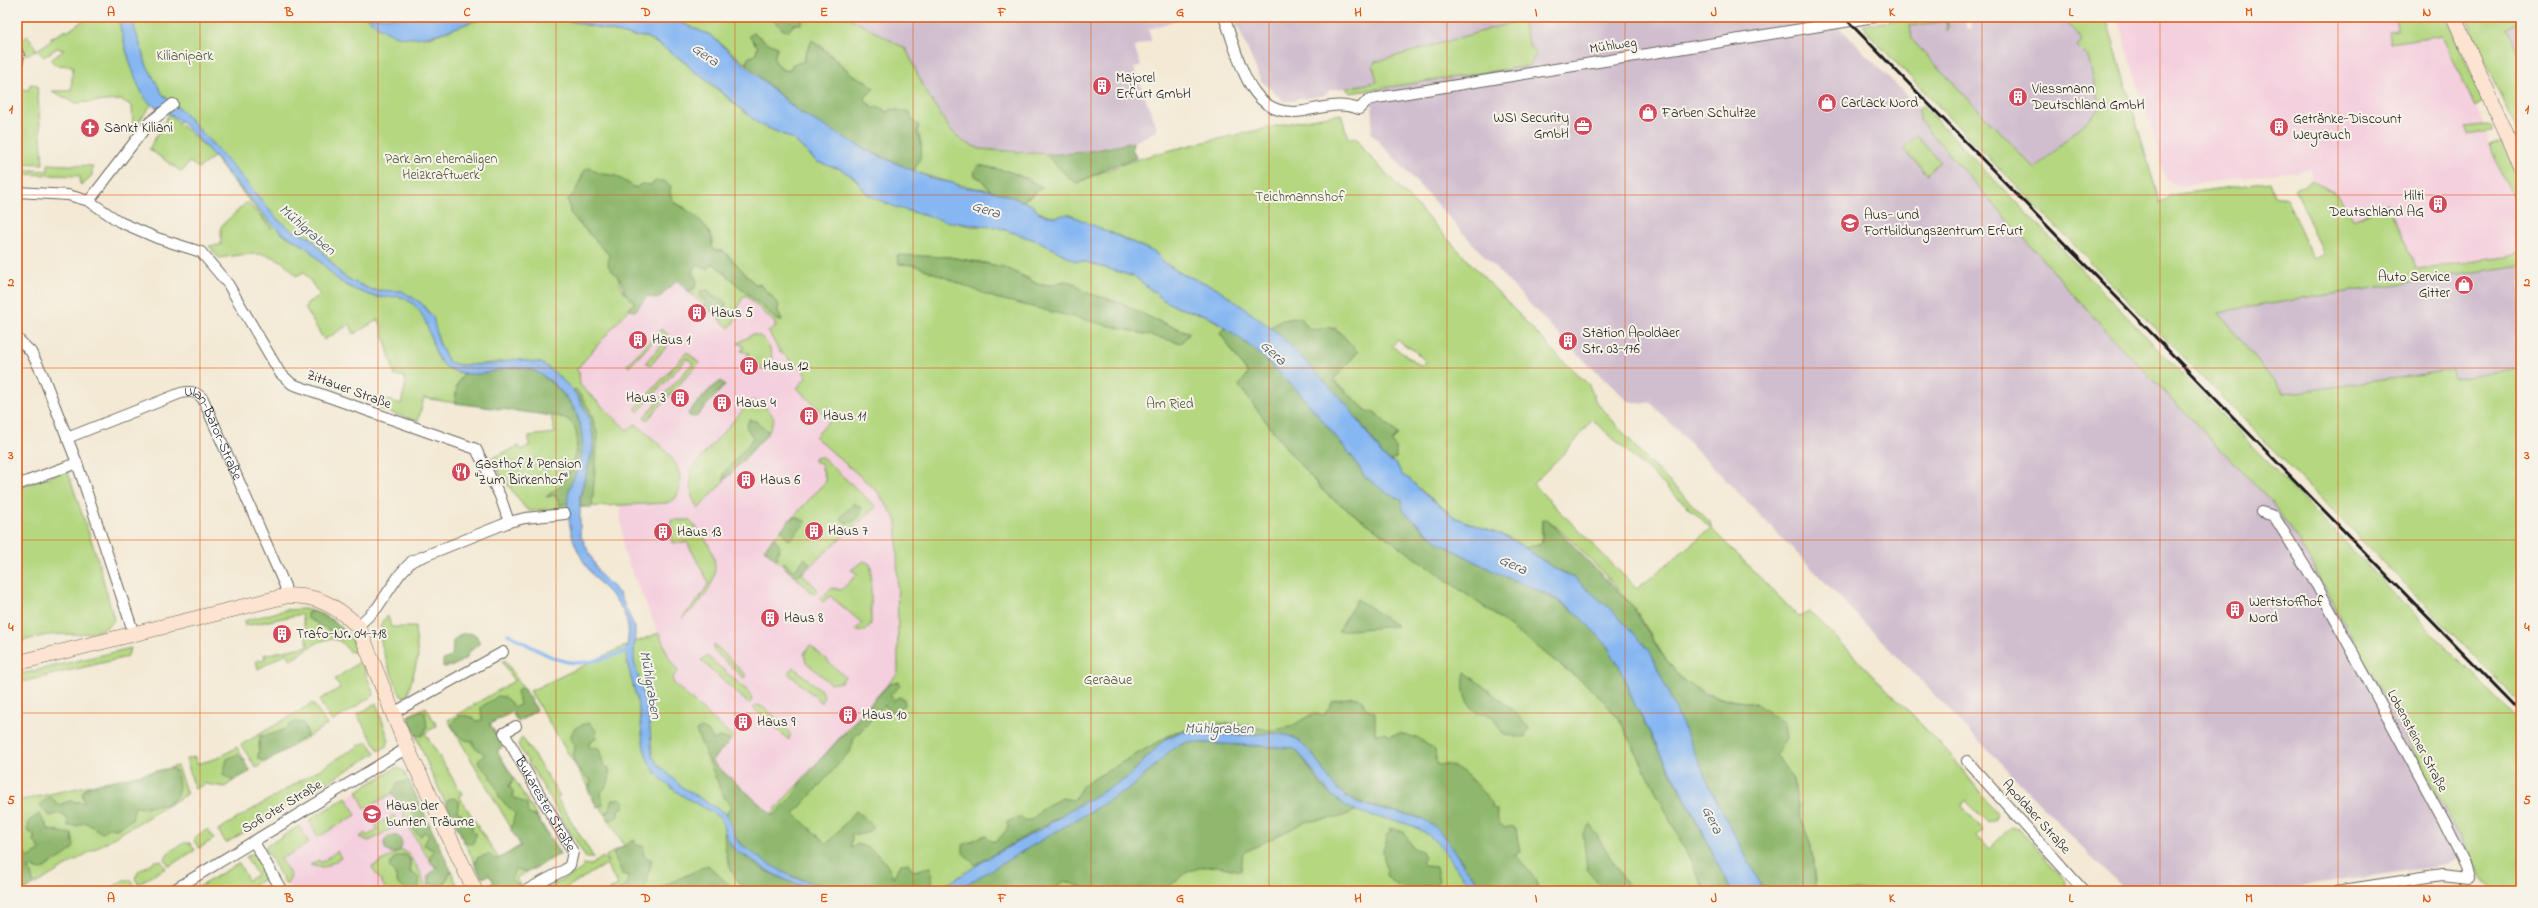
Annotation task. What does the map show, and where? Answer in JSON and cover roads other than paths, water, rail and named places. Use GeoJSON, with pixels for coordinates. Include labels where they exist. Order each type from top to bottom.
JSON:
{"type":"FeatureCollection","features":[{"type":"Feature","properties":{"kind":"street","name":"Mühlweg"},"geometry":{"type":"LineString","coordinates":[[1224,17],[1252,91],[1272,109],[1294,112],[1340,104],[1359,109],[1368,100],[1377,98],[1875,17]]}},
{"type":"Feature","properties":{"kind":"street"},"geometry":{"type":"LineString","coordinates":[[2454,17],[2521,167]]}},
{"type":"Feature","properties":{"kind":"street"},"geometry":{"type":"LineString","coordinates":[[17,52],[19,56],[17,64]]}},
{"type":"Feature","properties":{"kind":"street"},"geometry":{"type":"LineString","coordinates":[[89,201],[149,123],[160,112],[173,104]]}},
{"type":"Feature","properties":{"kind":"street","name":"Zittauer Straße"},"geometry":{"type":"LineString","coordinates":[[17,192],[68,195],[89,201],[120,222],[157,238],[201,252],[207,257],[228,284],[280,373],[292,384],[476,449],[500,496],[509,522]]}},
{"type":"Feature","properties":{"kind":"street"},"geometry":{"type":"LineString","coordinates":[[17,338],[35,357],[76,463],[134,634]]}},
{"type":"Feature","properties":{"kind":"street","name":"Ulan-Bator-Straße"},"geometry":{"type":"LineString","coordinates":[[67,438],[181,394],[191,392],[198,394],[203,399],[285,586],[286,596]]}},
{"type":"Feature","properties":{"kind":"street"},"geometry":{"type":"LineString","coordinates":[[17,485],[76,463]]}},
{"type":"Feature","properties":{"kind":"street","name":"Lobensteiner Straße"},"geometry":{"type":"LineString","coordinates":[[2262,512],[2274,516],[2316,584],[2443,820],[2466,866],[2469,878],[2442,875],[2336,891]]}},
{"type":"Feature","properties":{"kind":"street"},"geometry":{"type":"LineString","coordinates":[[358,626],[377,608],[400,574],[412,561],[509,522],[525,518],[565,514]]}},
{"type":"Feature","properties":{"kind":"street"},"geometry":{"type":"LineString","coordinates":[[17,663],[286,596],[301,595],[324,601],[343,613],[358,626],[407,748],[475,891]]}},
{"type":"Feature","properties":{"kind":"street"},"geometry":{"type":"LineString","coordinates":[[393,713],[504,652]]}},
{"type":"Feature","properties":{"kind":"street","name":"Bukarester Straße"},"geometry":{"type":"LineString","coordinates":[[516,726],[504,733],[573,852],[570,865],[566,869],[525,891]]}},
{"type":"Feature","properties":{"kind":"street","name":"Sofioter Straße"},"geometry":{"type":"LineString","coordinates":[[172,891],[407,748]]}},
{"type":"Feature","properties":{"kind":"street","name":"Apoldaer Straße"},"geometry":{"type":"LineString","coordinates":[[1967,761],[2084,891]]}},
{"type":"Feature","properties":{"kind":"street"},"geometry":{"type":"LineString","coordinates":[[254,842],[282,891]]}},
{"type":"Feature","properties":{"kind":"water"},"geometry":{"type":"Polygon","coordinates":[[[118,17],[131,17],[146,64],[163,95],[183,112],[231,164],[277,219],[293,231],[311,238],[342,275],[372,290],[402,291],[421,303],[433,317],[439,343],[449,362],[459,365],[495,364],[513,359],[542,363],[573,390],[588,414],[593,436],[593,450],[580,495],[580,534],[599,573],[619,593],[635,628],[634,661],[649,716],[652,755],[657,763],[682,787],[726,814],[738,842],[767,863],[793,877],[842,891],[829,891],[805,887],[783,879],[751,859],[738,853],[732,847],[728,839],[721,819],[673,789],[654,770],[649,762],[643,744],[639,710],[627,660],[628,629],[623,610],[593,575],[584,562],[574,541],[570,526],[568,496],[571,484],[579,466],[582,439],[576,412],[566,397],[549,380],[533,371],[519,368],[478,374],[464,373],[448,368],[437,356],[425,321],[414,305],[404,298],[396,296],[377,297],[349,287],[337,279],[305,247],[276,228],[187,127],[173,116],[151,104],[145,98],[137,81],[125,47],[118,17]]]}},
{"type":"Feature","properties":{"kind":"water"},"geometry":{"type":"Polygon","coordinates":[[[367,17],[485,17],[439,33],[424,37],[410,38],[395,35],[381,29],[367,17]]]}},
{"type":"Feature","properties":{"kind":"water","name":"Gera"},"geometry":{"type":"Polygon","coordinates":[[[554,17],[667,17],[710,35],[799,112],[874,154],[936,180],[954,183],[961,187],[990,190],[1012,197],[1032,205],[1038,212],[1045,215],[1056,217],[1068,214],[1156,253],[1163,262],[1182,274],[1217,288],[1279,334],[1347,405],[1384,457],[1397,465],[1402,475],[1411,480],[1423,493],[1456,518],[1512,539],[1555,569],[1573,577],[1613,611],[1650,651],[1713,794],[1764,891],[1731,891],[1691,809],[1634,703],[1620,668],[1606,644],[1572,609],[1549,595],[1499,574],[1440,543],[1403,511],[1402,499],[1388,494],[1364,476],[1354,459],[1299,392],[1255,350],[1218,322],[1205,315],[1179,308],[1165,301],[1135,277],[1086,262],[1075,261],[1041,242],[996,227],[948,222],[895,207],[868,195],[855,178],[840,169],[817,162],[793,139],[759,124],[705,78],[693,71],[686,63],[646,37],[632,36],[554,17]]]}},
{"type":"Feature","properties":{"kind":"water"},"geometry":{"type":"Polygon","coordinates":[[[1180,732],[1238,735],[1279,734],[1292,737],[1300,741],[1313,755],[1335,787],[1350,799],[1379,809],[1410,815],[1427,821],[1434,826],[1441,832],[1466,869],[1481,884],[1485,891],[1475,891],[1443,850],[1424,832],[1407,824],[1357,811],[1341,803],[1333,797],[1300,754],[1293,748],[1188,742],[1173,748],[1135,785],[955,891],[930,891],[943,887],[990,857],[1043,828],[1068,811],[1127,778],[1164,740],[1180,732]]]}},
{"type":"Feature","properties":{"kind":"waterway","name":"Mühlgraben"},"geometry":{"type":"LineString","coordinates":[[508,634],[541,652],[566,662],[578,663],[592,661],[629,650]]}},
{"type":"Feature","properties":{"kind":"railway"},"geometry":{"type":"LineString","coordinates":[[1844,17],[2521,713]]}},
{"type":"Feature","properties":{"kind":"place","name":"Majorel Erfurt GmbH"},"geometry":{"type":"Point","coordinates":[1102,86]}},
{"type":"Feature","properties":{"kind":"place","name":"Viessmann Deutschland GmbH"},"geometry":{"type":"Point","coordinates":[2018,97]}},
{"type":"Feature","properties":{"kind":"place","name":"CarLack Nord"},"geometry":{"type":"Point","coordinates":[1827,103]}},
{"type":"Feature","properties":{"kind":"place","name":"Farben Schultze"},"geometry":{"type":"Point","coordinates":[1648,113]}},
{"type":"Feature","properties":{"kind":"place","name":"WSI Security GmbH"},"geometry":{"type":"Point","coordinates":[1583,126]}},
{"type":"Feature","properties":{"kind":"place","name":"Getränke-Discount Weyrauch"},"geometry":{"type":"Point","coordinates":[2279,127]}},
{"type":"Feature","properties":{"kind":"place","name":"Sankt Kiliani"},"geometry":{"type":"Point","coordinates":[90,128]}},
{"type":"Feature","properties":{"kind":"place","name":"Hilti Deutschland AG"},"geometry":{"type":"Point","coordinates":[2438,204]}},
{"type":"Feature","properties":{"kind":"place","name":"Aus- und Fortbildungszentrum Erfurt"},"geometry":{"type":"Point","coordinates":[1850,223]}},
{"type":"Feature","properties":{"kind":"place","name":"Auto Service Gitter"},"geometry":{"type":"Point","coordinates":[2464,285]}},
{"type":"Feature","properties":{"kind":"place","name":"Haus 5"},"geometry":{"type":"Point","coordinates":[697,313]}},
{"type":"Feature","properties":{"kind":"place","name":"Haus 1"},"geometry":{"type":"Point","coordinates":[638,340]}},
{"type":"Feature","properties":{"kind":"place","name":"Station Apoldaer Str. 03-176"},"geometry":{"type":"Point","coordinates":[1568,341]}},
{"type":"Feature","properties":{"kind":"place","name":"Haus 12"},"geometry":{"type":"Point","coordinates":[749,366]}},
{"type":"Feature","properties":{"kind":"place","name":"Haus 3"},"geometry":{"type":"Point","coordinates":[680,398]}},
{"type":"Feature","properties":{"kind":"place","name":"Haus 4"},"geometry":{"type":"Point","coordinates":[722,403]}},
{"type":"Feature","properties":{"kind":"place","name":"Haus 11"},"geometry":{"type":"Point","coordinates":[809,416]}},
{"type":"Feature","properties":{"kind":"place","name":"Gasthof & Pension \"Zum Birkenhof\""},"geometry":{"type":"Point","coordinates":[461,472]}},
{"type":"Feature","properties":{"kind":"place","name":"Haus 6"},"geometry":{"type":"Point","coordinates":[746,480]}},
{"type":"Feature","properties":{"kind":"place","name":"Haus 7"},"geometry":{"type":"Point","coordinates":[814,531]}},
{"type":"Feature","properties":{"kind":"place","name":"Haus 13"},"geometry":{"type":"Point","coordinates":[663,532]}},
{"type":"Feature","properties":{"kind":"place","name":"Wertstoffhof Nord"},"geometry":{"type":"Point","coordinates":[2235,610]}},
{"type":"Feature","properties":{"kind":"place","name":"Haus 8"},"geometry":{"type":"Point","coordinates":[770,618]}},
{"type":"Feature","properties":{"kind":"place","name":"Trafo-Nr. 04-718"},"geometry":{"type":"Point","coordinates":[282,634]}},
{"type":"Feature","properties":{"kind":"place","name":"Haus 10"},"geometry":{"type":"Point","coordinates":[848,715]}},
{"type":"Feature","properties":{"kind":"place","name":"Haus 9"},"geometry":{"type":"Point","coordinates":[743,722]}},
{"type":"Feature","properties":{"kind":"place","name":"Haus der bunten Träume"},"geometry":{"type":"Point","coordinates":[372,814]}},
{"type":"Feature","properties":{"kind":"park label","name":"Kilianipark"},"geometry":{"type":"Point","coordinates":[185,56]}},
{"type":"Feature","properties":{"kind":"park label","name":"Park am ehemaligen Heizkraftwerk"},"geometry":{"type":"Point","coordinates":[441,168]}},
{"type":"Feature","properties":{"kind":"park label","name":"Teichmannshof"},"geometry":{"type":"Point","coordinates":[1300,197]}},
{"type":"Feature","properties":{"kind":"park label","name":"Am Ried"},"geometry":{"type":"Point","coordinates":[1170,404]}},
{"type":"Feature","properties":{"kind":"park label","name":"Geraaue"},"geometry":{"type":"Point","coordinates":[1108,680]}}]}
